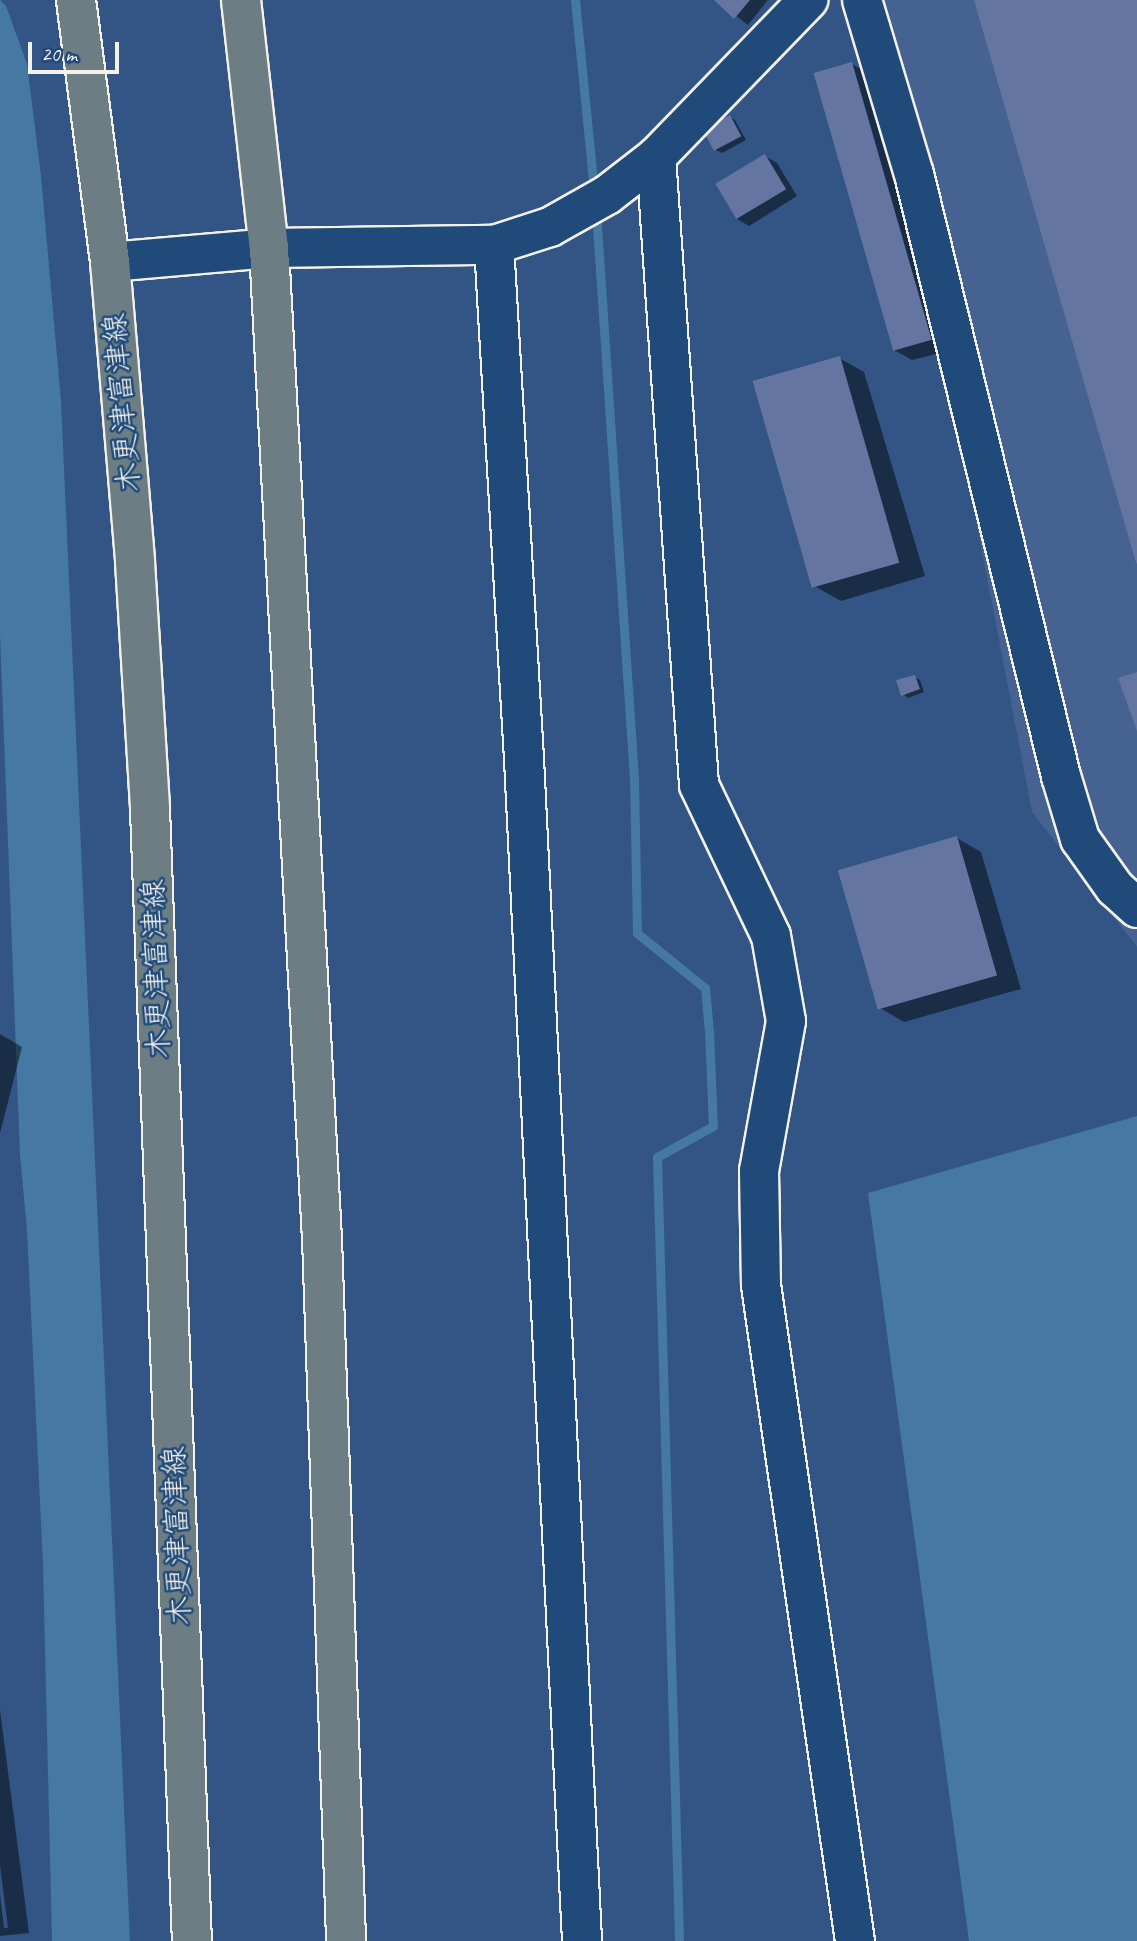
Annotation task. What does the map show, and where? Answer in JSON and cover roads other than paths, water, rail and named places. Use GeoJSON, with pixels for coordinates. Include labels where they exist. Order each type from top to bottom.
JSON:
{"type":"FeatureCollection","features":[{"type":"Feature","properties":{"kind":"main road","name":"木更津富津線"},"geometry":{"type":"LineString","coordinates":[[76,0],[110,262],[135,562],[150,809],[192,1941]]}},
{"type":"Feature","properties":{"kind":"main road"},"geometry":{"type":"LineString","coordinates":[[241,0],[269,248],[322,1238],[346,1941]]}},
{"type":"Feature","properties":{"kind":"street"},"geometry":{"type":"LineString","coordinates":[[110,262],[269,248],[495,245],[550,227],[615,188],[656,157],[808,0]]}},
{"type":"Feature","properties":{"kind":"street"},"geometry":{"type":"LineString","coordinates":[[862,0],[914,173],[1068,801],[1080,839],[1115,888],[1137,908]]}},
{"type":"Feature","properties":{"kind":"street"},"geometry":{"type":"LineString","coordinates":[[656,157],[699,785],[771,936],[786,1021],[759,1171],[761,1285],[855,1941]]}},
{"type":"Feature","properties":{"kind":"street"},"geometry":{"type":"LineString","coordinates":[[495,245],[516,593],[582,1941]]}},
{"type":"Feature","properties":{"kind":"waterway"},"geometry":{"type":"LineString","coordinates":[[575,0],[594,190]]}},
{"type":"Feature","properties":{"kind":"waterway"},"geometry":{"type":"LineString","coordinates":[[596,211],[634,778],[637,933],[705,988],[709,1032],[713,1126],[657,1157],[679,1941]]}}]}
